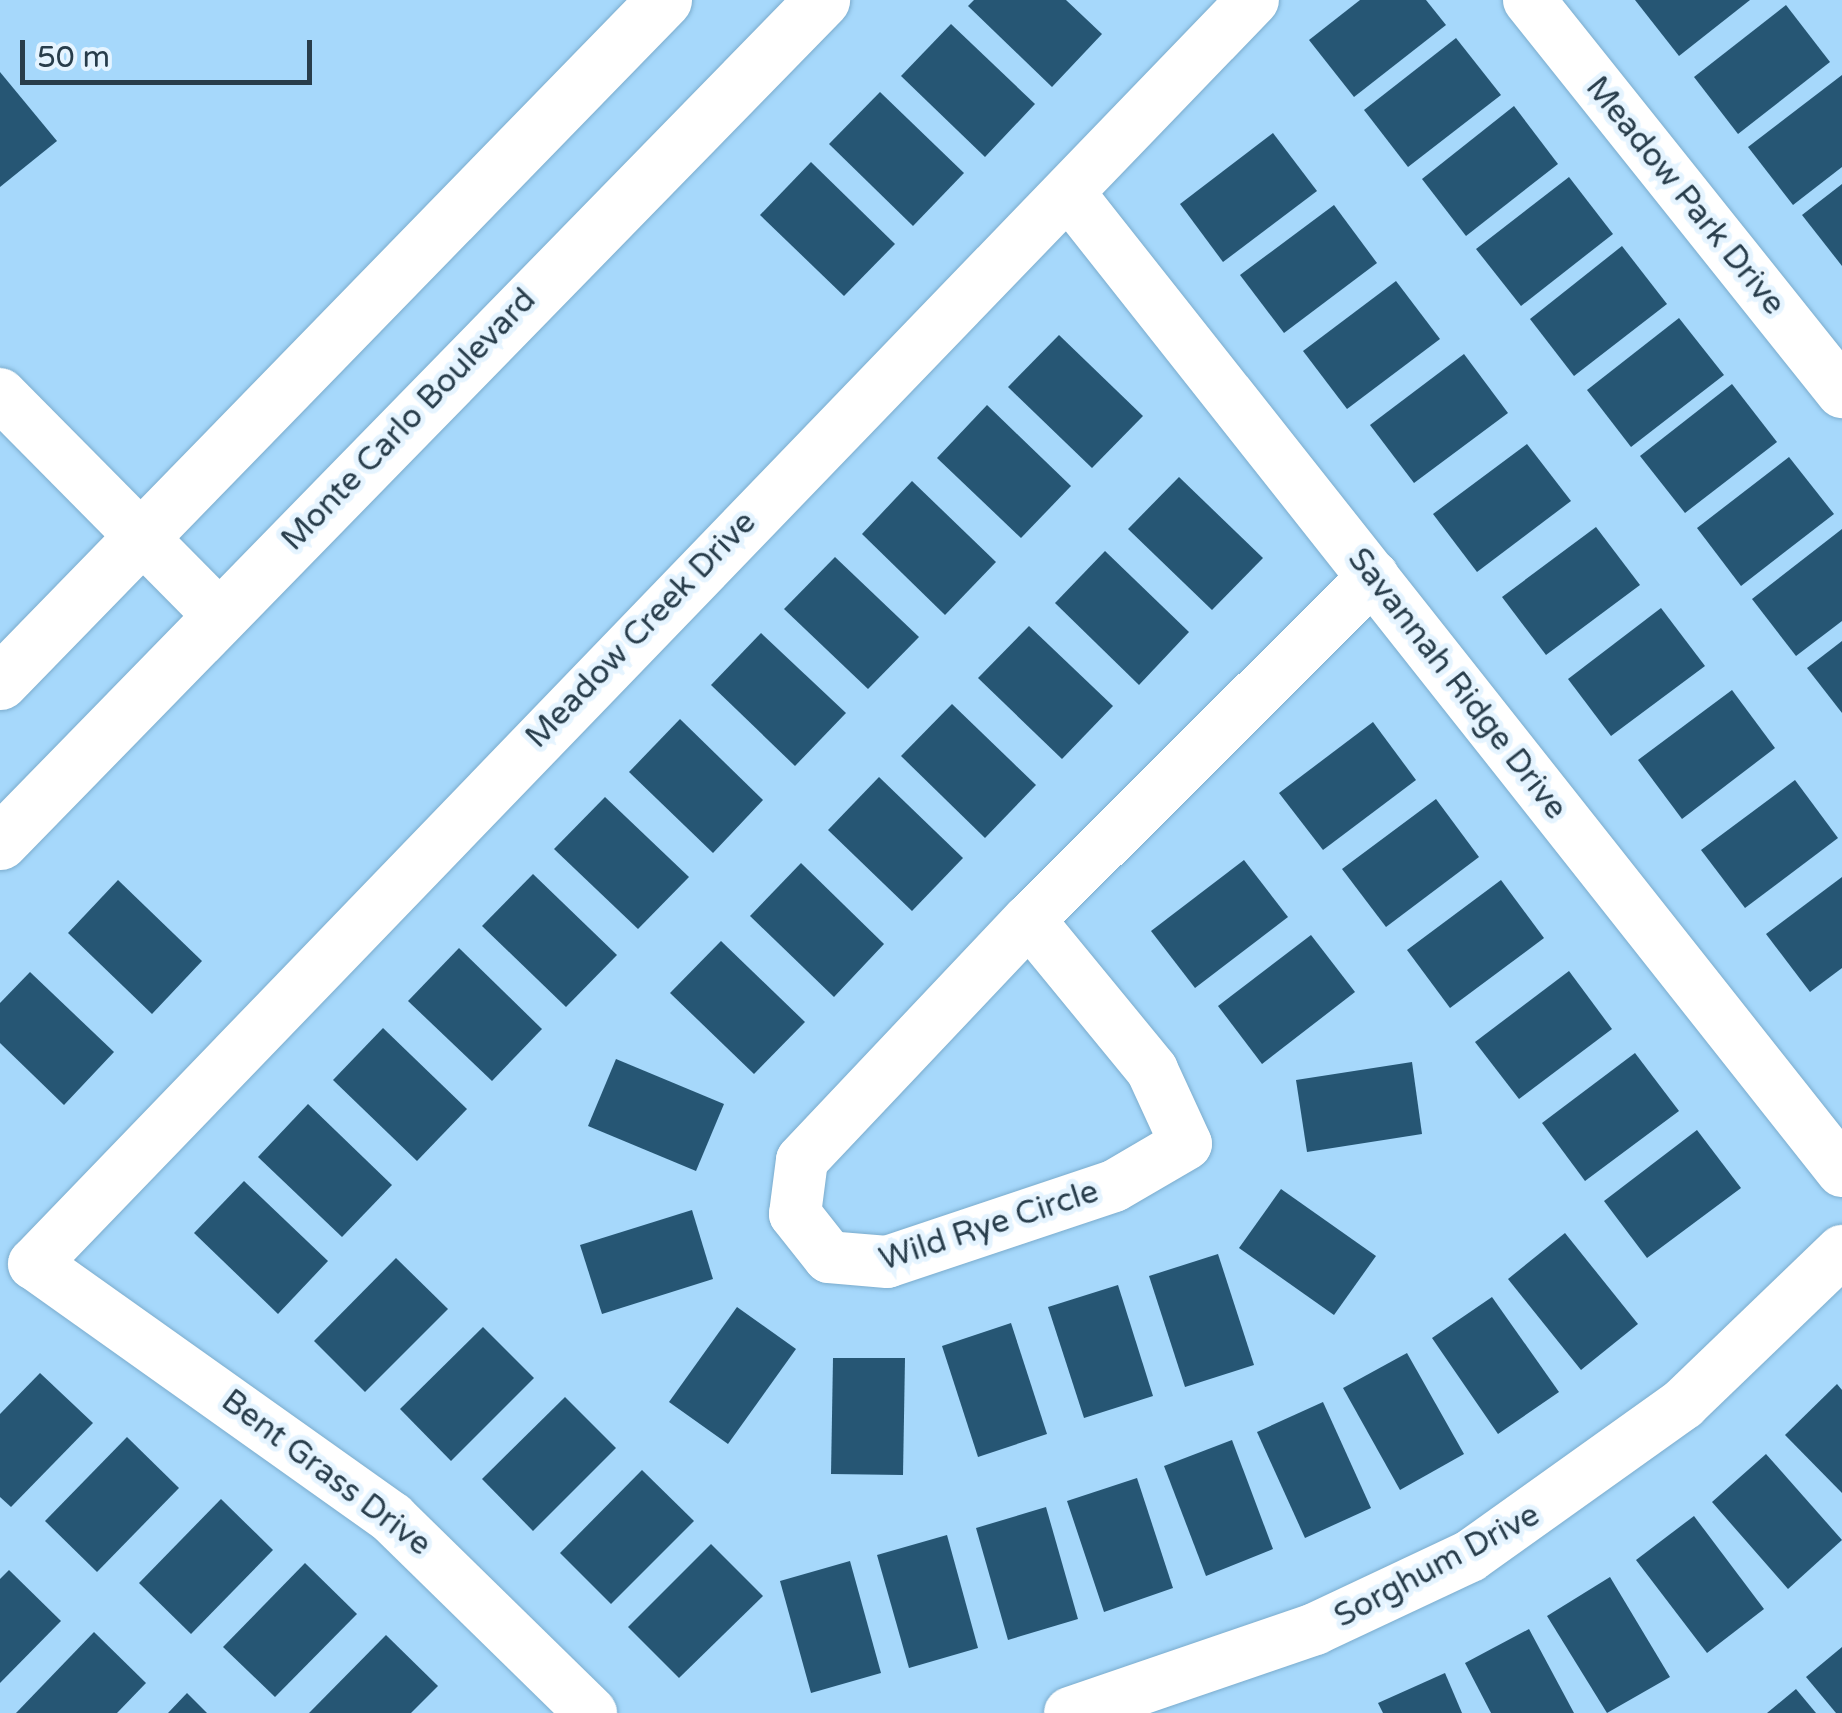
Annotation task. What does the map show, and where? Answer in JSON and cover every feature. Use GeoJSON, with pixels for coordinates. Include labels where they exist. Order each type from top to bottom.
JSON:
{"type":"FeatureCollection","features":[{"type":"Feature","properties":{"kind":"main road"},"geometry":{"type":"LineString","coordinates":[[0,682],[664,0]]}},
{"type":"Feature","properties":{"kind":"main road","name":"Monte Carlo Boulevard"},"geometry":{"type":"LineString","coordinates":[[0,842],[218,614],[822,0]]}},
{"type":"Feature","properties":{"kind":"street","name":"Meadow Creek Drive"},"geometry":{"type":"LineString","coordinates":[[34,1264],[687,580],[1071,196],[1253,0]]}},
{"type":"Feature","properties":{"kind":"street","name":"Meadow Park Drive"},"geometry":{"type":"LineString","coordinates":[[1529,0],[1842,392]]}},
{"type":"Feature","properties":{"kind":"street","name":"Savannah Ridge Drive"},"geometry":{"type":"LineString","coordinates":[[1071,196],[1842,1171]]}},
{"type":"Feature","properties":{"kind":"street"},"geometry":{"type":"LineString","coordinates":[[0,394],[218,614]]}},
{"type":"Feature","properties":{"kind":"street","name":"Wild Rye Circle"},"geometry":{"type":"LineString","coordinates":[[1029,920],[1152,1070],[1186,1144],[1114,1186],[887,1262],[829,1257],[795,1214],[802,1160],[1029,920],[1373,577]]}},
{"type":"Feature","properties":{"kind":"street","name":"Sorghum Drive"},"geometry":{"type":"LineString","coordinates":[[1070,1713],[1315,1629],[1470,1556],[1683,1404],[1842,1251]]}},
{"type":"Feature","properties":{"kind":"street","name":"Bent Grass Drive"},"geometry":{"type":"LineString","coordinates":[[34,1264],[392,1518],[591,1713]]}},
{"type":"Feature","properties":{"kind":"building"},"geometry":{"type":"Polygon","coordinates":[[[974,0],[1066,0],[1102,34],[1052,87],[968,6],[974,0]]]}},
{"type":"Feature","properties":{"kind":"building"},"geometry":{"type":"Polygon","coordinates":[[[1360,0],[1426,0],[1446,25],[1354,97],[1309,40],[1360,0]]]}},
{"type":"Feature","properties":{"kind":"building"},"geometry":{"type":"Polygon","coordinates":[[[1635,0],[1750,0],[1679,56],[1635,0]]]}},
{"type":"Feature","properties":{"kind":"building"},"geometry":{"type":"Polygon","coordinates":[[[1786,5],[1830,62],[1738,134],[1694,77],[1786,5]]]}},
{"type":"Feature","properties":{"kind":"building"},"geometry":{"type":"Polygon","coordinates":[[[951,24],[1035,104],[985,157],[901,76],[951,24]]]}},
{"type":"Feature","properties":{"kind":"building"},"geometry":{"type":"Polygon","coordinates":[[[1456,38],[1501,95],[1408,167],[1364,110],[1456,38]]]}},
{"type":"Feature","properties":{"kind":"building"},"geometry":{"type":"Polygon","coordinates":[[[0,72],[57,141],[0,187],[0,72]]]}},
{"type":"Feature","properties":{"kind":"building"},"geometry":{"type":"Polygon","coordinates":[[[1842,75],[1842,167],[1793,205],[1748,147],[1842,75]]]}},
{"type":"Feature","properties":{"kind":"building"},"geometry":{"type":"Polygon","coordinates":[[[880,92],[964,173],[913,226],[829,144],[880,92]]]}},
{"type":"Feature","properties":{"kind":"building"},"geometry":{"type":"Polygon","coordinates":[[[1514,106],[1558,164],[1466,236],[1422,179],[1514,106]]]}},
{"type":"Feature","properties":{"kind":"building"},"geometry":{"type":"Polygon","coordinates":[[[1273,133],[1317,191],[1223,262],[1180,204],[1273,133]]]}},
{"type":"Feature","properties":{"kind":"building"},"geometry":{"type":"Polygon","coordinates":[[[811,162],[895,244],[844,296],[760,215],[811,162]]]}},
{"type":"Feature","properties":{"kind":"building"},"geometry":{"type":"Polygon","coordinates":[[[1569,177],[1613,234],[1521,306],[1476,249],[1569,177]]]}},
{"type":"Feature","properties":{"kind":"building"},"geometry":{"type":"Polygon","coordinates":[[[1842,184],[1842,266],[1802,215],[1842,184]]]}},
{"type":"Feature","properties":{"kind":"building"},"geometry":{"type":"Polygon","coordinates":[[[1334,205],[1377,263],[1284,333],[1240,275],[1334,205]]]}},
{"type":"Feature","properties":{"kind":"building"},"geometry":{"type":"Polygon","coordinates":[[[1622,246],[1667,304],[1574,376],[1530,319],[1622,246]]]}},
{"type":"Feature","properties":{"kind":"building"},"geometry":{"type":"Polygon","coordinates":[[[1396,281],[1440,339],[1347,409],[1303,351],[1396,281]]]}},
{"type":"Feature","properties":{"kind":"building"},"geometry":{"type":"Polygon","coordinates":[[[1679,318],[1724,375],[1631,447],[1587,390],[1679,318]]]}},
{"type":"Feature","properties":{"kind":"building"},"geometry":{"type":"Polygon","coordinates":[[[1059,335],[1143,416],[1092,468],[1008,387],[1059,335]]]}},
{"type":"Feature","properties":{"kind":"building"},"geometry":{"type":"Polygon","coordinates":[[[1464,354],[1508,413],[1414,483],[1370,425],[1464,354]]]}},
{"type":"Feature","properties":{"kind":"building"},"geometry":{"type":"Polygon","coordinates":[[[1732,384],[1777,442],[1685,513],[1640,456],[1732,384]]]}},
{"type":"Feature","properties":{"kind":"building"},"geometry":{"type":"Polygon","coordinates":[[[987,405],[1071,486],[1021,538],[937,458],[987,405]]]}},
{"type":"Feature","properties":{"kind":"building"},"geometry":{"type":"Polygon","coordinates":[[[1527,444],[1571,501],[1477,572],[1433,514],[1527,444]]]}},
{"type":"Feature","properties":{"kind":"building"},"geometry":{"type":"Polygon","coordinates":[[[1789,457],[1834,514],[1741,586],[1697,528],[1789,457]]]}},
{"type":"Feature","properties":{"kind":"building"},"geometry":{"type":"Polygon","coordinates":[[[1179,477],[1263,558],[1212,610],[1128,529],[1179,477]]]}},
{"type":"Feature","properties":{"kind":"building"},"geometry":{"type":"Polygon","coordinates":[[[912,481],[996,562],[945,615],[862,534],[912,481]]]}},
{"type":"Feature","properties":{"kind":"building"},"geometry":{"type":"Polygon","coordinates":[[[1596,527],[1640,585],[1546,655],[1502,597],[1596,527]]]}},
{"type":"Feature","properties":{"kind":"building"},"geometry":{"type":"Polygon","coordinates":[[[1842,529],[1842,621],[1796,656],[1752,599],[1842,529]]]}},
{"type":"Feature","properties":{"kind":"building"},"geometry":{"type":"Polygon","coordinates":[[[1105,551],[1189,632],[1139,685],[1055,603],[1105,551]]]}},
{"type":"Feature","properties":{"kind":"building"},"geometry":{"type":"Polygon","coordinates":[[[835,557],[919,637],[868,689],[784,609],[835,557]]]}},
{"type":"Feature","properties":{"kind":"building"},"geometry":{"type":"Polygon","coordinates":[[[1661,608],[1705,666],[1611,736],[1568,679],[1661,608]]]}},
{"type":"Feature","properties":{"kind":"building"},"geometry":{"type":"Polygon","coordinates":[[[1029,626],[1113,706],[1062,759],[978,678],[1029,626]]]}},
{"type":"Feature","properties":{"kind":"building"},"geometry":{"type":"Polygon","coordinates":[[[761,633],[846,713],[795,766],[711,685],[761,633]]]}},
{"type":"Feature","properties":{"kind":"building"},"geometry":{"type":"Polygon","coordinates":[[[1842,641],[1842,713],[1807,668],[1842,641]]]}},
{"type":"Feature","properties":{"kind":"building"},"geometry":{"type":"Polygon","coordinates":[[[1732,690],[1775,748],[1682,819],[1638,760],[1732,690]]]}},
{"type":"Feature","properties":{"kind":"building"},"geometry":{"type":"Polygon","coordinates":[[[952,704],[1036,785],[985,838],[901,756],[952,704]]]}},
{"type":"Feature","properties":{"kind":"building"},"geometry":{"type":"Polygon","coordinates":[[[680,719],[763,800],[713,853],[629,772],[680,719]]]}},
{"type":"Feature","properties":{"kind":"building"},"geometry":{"type":"Polygon","coordinates":[[[1373,722],[1416,780],[1323,850],[1279,793],[1373,722]]]}},
{"type":"Feature","properties":{"kind":"building"},"geometry":{"type":"Polygon","coordinates":[[[879,777],[963,858],[912,911],[828,830],[879,777]]]}},
{"type":"Feature","properties":{"kind":"building"},"geometry":{"type":"Polygon","coordinates":[[[1795,780],[1838,838],[1745,908],[1701,850],[1795,780]]]}},
{"type":"Feature","properties":{"kind":"building"},"geometry":{"type":"Polygon","coordinates":[[[605,797],[689,877],[638,929],[554,849],[605,797]]]}},
{"type":"Feature","properties":{"kind":"building"},"geometry":{"type":"Polygon","coordinates":[[[1436,799],[1479,857],[1386,927],[1342,869],[1436,799]]]}},
{"type":"Feature","properties":{"kind":"building"},"geometry":{"type":"Polygon","coordinates":[[[1244,860],[1288,917],[1195,988],[1151,931],[1244,860]]]}},
{"type":"Feature","properties":{"kind":"building"},"geometry":{"type":"Polygon","coordinates":[[[801,863],[884,944],[834,997],[750,916],[801,863]]]}},
{"type":"Feature","properties":{"kind":"building"},"geometry":{"type":"Polygon","coordinates":[[[533,874],[617,955],[566,1007],[482,926],[533,874]]]}},
{"type":"Feature","properties":{"kind":"building"},"geometry":{"type":"Polygon","coordinates":[[[1842,877],[1842,968],[1810,992],[1766,934],[1842,877]]]}},
{"type":"Feature","properties":{"kind":"building"},"geometry":{"type":"Polygon","coordinates":[[[118,880],[202,961],[152,1014],[68,933],[118,880]]]}},
{"type":"Feature","properties":{"kind":"building"},"geometry":{"type":"Polygon","coordinates":[[[1501,880],[1544,938],[1450,1008],[1407,950],[1501,880]]]}},
{"type":"Feature","properties":{"kind":"building"},"geometry":{"type":"Polygon","coordinates":[[[1311,935],[1355,992],[1262,1064],[1218,1006],[1311,935]]]}},
{"type":"Feature","properties":{"kind":"building"},"geometry":{"type":"Polygon","coordinates":[[[721,941],[805,1022],[754,1074],[670,993],[721,941]]]}},
{"type":"Feature","properties":{"kind":"building"},"geometry":{"type":"Polygon","coordinates":[[[459,948],[542,1029],[492,1081],[408,1001],[459,948]]]}},
{"type":"Feature","properties":{"kind":"building"},"geometry":{"type":"Polygon","coordinates":[[[1569,971],[1612,1029],[1519,1099],[1475,1042],[1569,971]]]}},
{"type":"Feature","properties":{"kind":"building"},"geometry":{"type":"Polygon","coordinates":[[[30,972],[114,1052],[64,1105],[0,1043],[0,1003],[30,972]]]}},
{"type":"Feature","properties":{"kind":"building"},"geometry":{"type":"Polygon","coordinates":[[[383,1028],[467,1109],[417,1161],[333,1080],[383,1028]]]}},
{"type":"Feature","properties":{"kind":"building"},"geometry":{"type":"Polygon","coordinates":[[[1635,1053],[1679,1111],[1585,1181],[1542,1123],[1635,1053]]]}},
{"type":"Feature","properties":{"kind":"building"},"geometry":{"type":"Polygon","coordinates":[[[616,1059],[724,1104],[696,1171],[588,1126],[616,1059]]]}},
{"type":"Feature","properties":{"kind":"building"},"geometry":{"type":"Polygon","coordinates":[[[1412,1062],[1422,1134],[1307,1152],[1296,1080],[1412,1062]]]}},
{"type":"Feature","properties":{"kind":"building"},"geometry":{"type":"Polygon","coordinates":[[[308,1104],[392,1185],[342,1237],[258,1157],[308,1104]]]}},
{"type":"Feature","properties":{"kind":"building"},"geometry":{"type":"Polygon","coordinates":[[[1697,1130],[1741,1188],[1647,1258],[1604,1201],[1697,1130]]]}},
{"type":"Feature","properties":{"kind":"building"},"geometry":{"type":"Polygon","coordinates":[[[244,1181],[328,1261],[278,1314],[194,1233],[244,1181]]]}},
{"type":"Feature","properties":{"kind":"building"},"geometry":{"type":"Polygon","coordinates":[[[1281,1189],[1376,1256],[1334,1315],[1239,1248],[1281,1189]]]}},
{"type":"Feature","properties":{"kind":"building"},"geometry":{"type":"Polygon","coordinates":[[[692,1210],[713,1279],[602,1314],[580,1245],[692,1210]]]}},
{"type":"Feature","properties":{"kind":"building"},"geometry":{"type":"Polygon","coordinates":[[[1565,1233],[1638,1324],[1581,1370],[1508,1279],[1565,1233]]]}},
{"type":"Feature","properties":{"kind":"building"},"geometry":{"type":"Polygon","coordinates":[[[1218,1254],[1254,1365],[1185,1387],[1149,1276],[1218,1254]]]}},
{"type":"Feature","properties":{"kind":"building"},"geometry":{"type":"Polygon","coordinates":[[[396,1258],[448,1309],[365,1392],[314,1341],[396,1258]]]}},
{"type":"Feature","properties":{"kind":"building"},"geometry":{"type":"Polygon","coordinates":[[[1118,1285],[1153,1396],[1084,1418],[1048,1307],[1118,1285]]]}},
{"type":"Feature","properties":{"kind":"building"},"geometry":{"type":"Polygon","coordinates":[[[1492,1297],[1559,1392],[1498,1434],[1432,1338],[1492,1297]]]}},
{"type":"Feature","properties":{"kind":"building"},"geometry":{"type":"Polygon","coordinates":[[[737,1307],[796,1349],[728,1444],[669,1402],[737,1307]]]}},
{"type":"Feature","properties":{"kind":"building"},"geometry":{"type":"Polygon","coordinates":[[[1011,1323],[1047,1434],[978,1457],[942,1346],[1011,1323]]]}},
{"type":"Feature","properties":{"kind":"building"},"geometry":{"type":"Polygon","coordinates":[[[483,1327],[534,1378],[451,1461],[400,1409],[483,1327]]]}},
{"type":"Feature","properties":{"kind":"building"},"geometry":{"type":"Polygon","coordinates":[[[1407,1353],[1464,1454],[1400,1490],[1343,1388],[1407,1353]]]}},
{"type":"Feature","properties":{"kind":"building"},"geometry":{"type":"Polygon","coordinates":[[[833,1358],[905,1358],[903,1475],[831,1474],[833,1358]]]}},
{"type":"Feature","properties":{"kind":"building"},"geometry":{"type":"Polygon","coordinates":[[[40,1373],[93,1423],[11,1507],[0,1497],[0,1414],[40,1373]]]}},
{"type":"Feature","properties":{"kind":"building"},"geometry":{"type":"Polygon","coordinates":[[[1837,1384],[1842,1390],[1842,1493],[1785,1435],[1837,1384]]]}},
{"type":"Feature","properties":{"kind":"building"},"geometry":{"type":"Polygon","coordinates":[[[565,1397],[616,1448],[533,1531],[482,1479],[565,1397]]]}},
{"type":"Feature","properties":{"kind":"building"},"geometry":{"type":"Polygon","coordinates":[[[1323,1402],[1371,1508],[1305,1538],[1257,1432],[1323,1402]]]}},
{"type":"Feature","properties":{"kind":"building"},"geometry":{"type":"Polygon","coordinates":[[[127,1437],[179,1488],[97,1572],[45,1521],[127,1437]]]}},
{"type":"Feature","properties":{"kind":"building"},"geometry":{"type":"Polygon","coordinates":[[[1232,1440],[1273,1549],[1206,1576],[1164,1466],[1232,1440]]]}},
{"type":"Feature","properties":{"kind":"building"},"geometry":{"type":"Polygon","coordinates":[[[1766,1454],[1842,1540],[1788,1589],[1712,1502],[1766,1454]]]}},
{"type":"Feature","properties":{"kind":"building"},"geometry":{"type":"Polygon","coordinates":[[[642,1470],[694,1521],[611,1604],[560,1553],[642,1470]]]}},
{"type":"Feature","properties":{"kind":"building"},"geometry":{"type":"Polygon","coordinates":[[[1137,1478],[1173,1588],[1104,1612],[1067,1501],[1137,1478]]]}},
{"type":"Feature","properties":{"kind":"building"},"geometry":{"type":"Polygon","coordinates":[[[221,1499],[273,1550],[191,1634],[139,1583],[221,1499]]]}},
{"type":"Feature","properties":{"kind":"building"},"geometry":{"type":"Polygon","coordinates":[[[1046,1507],[1078,1619],[1008,1640],[976,1528],[1046,1507]]]}},
{"type":"Feature","properties":{"kind":"building"},"geometry":{"type":"Polygon","coordinates":[[[1694,1516],[1764,1609],[1707,1653],[1636,1560],[1694,1516]]]}},
{"type":"Feature","properties":{"kind":"building"},"geometry":{"type":"Polygon","coordinates":[[[947,1535],[978,1648],[909,1668],[877,1555],[947,1535]]]}},
{"type":"Feature","properties":{"kind":"building"},"geometry":{"type":"Polygon","coordinates":[[[711,1544],[763,1596],[679,1678],[628,1627],[711,1544]]]}},
{"type":"Feature","properties":{"kind":"building"},"geometry":{"type":"Polygon","coordinates":[[[850,1561],[881,1673],[811,1693],[780,1581],[850,1561]]]}},
{"type":"Feature","properties":{"kind":"building"},"geometry":{"type":"Polygon","coordinates":[[[305,1563],[357,1614],[275,1697],[223,1647],[305,1563]]]}},
{"type":"Feature","properties":{"kind":"building"},"geometry":{"type":"Polygon","coordinates":[[[9,1570],[61,1621],[0,1683],[0,1579],[9,1570]]]}},
{"type":"Feature","properties":{"kind":"building"},"geometry":{"type":"Polygon","coordinates":[[[1610,1577],[1670,1677],[1607,1713],[1547,1616],[1610,1577]]]}},
{"type":"Feature","properties":{"kind":"building"},"geometry":{"type":"Polygon","coordinates":[[[1529,1629],[1574,1713],[1491,1713],[1465,1663],[1529,1629]]]}},
{"type":"Feature","properties":{"kind":"building"},"geometry":{"type":"Polygon","coordinates":[[[94,1632],[146,1683],[117,1713],[16,1713],[94,1632]]]}},
{"type":"Feature","properties":{"kind":"building"},"geometry":{"type":"Polygon","coordinates":[[[386,1635],[438,1686],[411,1713],[309,1713],[386,1635]]]}},
{"type":"Feature","properties":{"kind":"building"},"geometry":{"type":"Polygon","coordinates":[[[1842,1647],[1842,1713],[1836,1713],[1806,1677],[1842,1647]]]}},
{"type":"Feature","properties":{"kind":"building"},"geometry":{"type":"Polygon","coordinates":[[[1445,1673],[1462,1713],[1383,1713],[1378,1703],[1445,1673]]]}},
{"type":"Feature","properties":{"kind":"building"},"geometry":{"type":"Polygon","coordinates":[[[1796,1689],[1816,1713],[1767,1713],[1796,1689]]]}},
{"type":"Feature","properties":{"kind":"building"},"geometry":{"type":"Polygon","coordinates":[[[187,1693],[207,1713],[168,1713],[187,1693]]]}}]}
